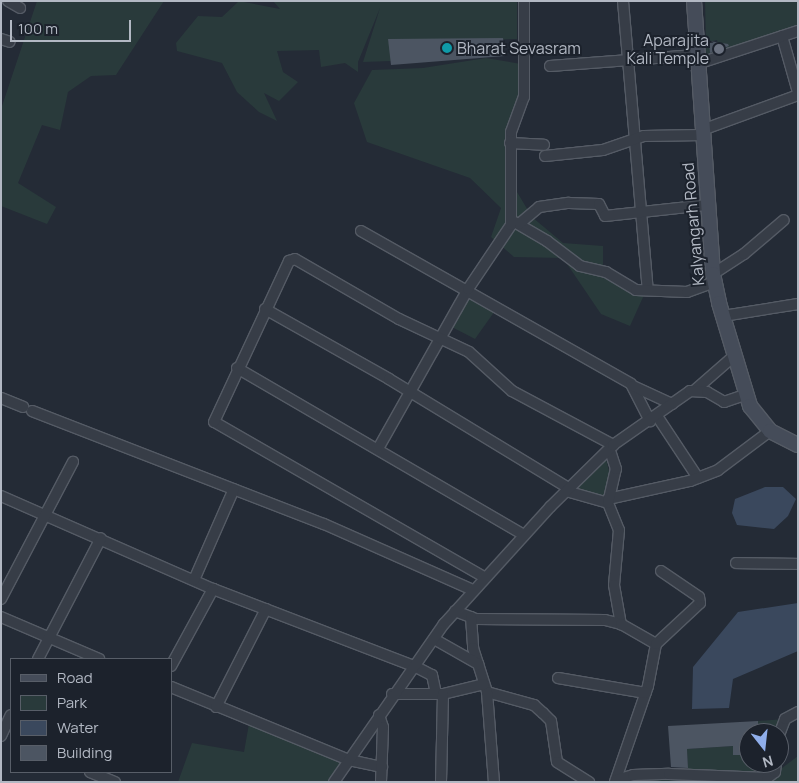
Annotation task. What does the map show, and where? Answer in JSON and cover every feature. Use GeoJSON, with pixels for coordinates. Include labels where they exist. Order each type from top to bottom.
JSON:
{"type":"FeatureCollection","features":[{"type":"Feature","properties":{"kind":"main road","name":"Kalyangarh Road"},"geometry":{"type":"LineString","coordinates":[[694,1],[707,205],[714,278],[744,394],[770,431],[798,446]]}},
{"type":"Feature","properties":{"kind":"street"},"geometry":{"type":"LineString","coordinates":[[8,1],[20,8]]}},
{"type":"Feature","properties":{"kind":"street"},"geometry":{"type":"LineString","coordinates":[[515,222],[510,143],[524,96],[524,1]]}},
{"type":"Feature","properties":{"kind":"street"},"geometry":{"type":"LineString","coordinates":[[624,1],[628,60],[644,211],[648,290]]}},
{"type":"Feature","properties":{"kind":"street"},"geometry":{"type":"LineString","coordinates":[[550,66],[628,60],[697,60],[798,31]]}},
{"type":"Feature","properties":{"kind":"street"},"geometry":{"type":"LineString","coordinates":[[545,156],[603,150],[636,138],[702,132],[798,94],[782,36]]}},
{"type":"Feature","properties":{"kind":"street"},"geometry":{"type":"LineString","coordinates":[[510,143],[544,145]]}},
{"type":"Feature","properties":{"kind":"street"},"geometry":{"type":"LineString","coordinates":[[379,447],[468,289],[515,222],[538,207],[569,203],[599,204],[605,216],[707,205]]}},
{"type":"Feature","properties":{"kind":"street"},"geometry":{"type":"LineString","coordinates":[[515,222],[580,266],[606,272],[636,290],[687,292],[714,278],[784,220]]}},
{"type":"Feature","properties":{"kind":"street"},"geometry":{"type":"LineString","coordinates":[[361,231],[468,289],[633,386],[672,404]]}},
{"type":"Feature","properties":{"kind":"street"},"geometry":{"type":"LineString","coordinates":[[484,577],[356,499],[218,427],[214,416],[286,266],[295,260],[440,340],[469,352],[512,391],[612,448],[616,469],[608,501],[619,530],[614,585],[621,624]]}},
{"type":"Feature","properties":{"kind":"street"},"geometry":{"type":"LineString","coordinates":[[724,316],[798,304]]}},
{"type":"Feature","properties":{"kind":"street"},"geometry":{"type":"LineString","coordinates":[[265,309],[410,391],[567,489],[608,501],[698,478],[738,458],[770,431]]}},
{"type":"Feature","properties":{"kind":"street"},"geometry":{"type":"LineString","coordinates":[[334,782],[392,694],[416,667],[455,611],[484,577],[567,489],[612,448],[672,404],[695,390],[734,356]]}},
{"type":"Feature","properties":{"kind":"street"},"geometry":{"type":"LineString","coordinates":[[237,368],[379,447],[524,535]]}},
{"type":"Feature","properties":{"kind":"street"},"geometry":{"type":"LineString","coordinates":[[633,386],[698,478]]}},
{"type":"Feature","properties":{"kind":"street"},"geometry":{"type":"LineString","coordinates":[[695,390],[724,402],[744,394]]}},
{"type":"Feature","properties":{"kind":"street"},"geometry":{"type":"LineString","coordinates":[[1,398],[234,489],[473,590]]}},
{"type":"Feature","properties":{"kind":"street"},"geometry":{"type":"LineString","coordinates":[[1,599],[47,516],[73,462]]}},
{"type":"Feature","properties":{"kind":"street"},"geometry":{"type":"LineString","coordinates":[[194,580],[234,489]]}},
{"type":"Feature","properties":{"kind":"street"},"geometry":{"type":"LineString","coordinates":[[1,496],[213,588],[416,667],[432,675],[439,694],[441,782]]}},
{"type":"Feature","properties":{"kind":"street"},"geometry":{"type":"LineString","coordinates":[[38,658],[101,538]]}},
{"type":"Feature","properties":{"kind":"street"},"geometry":{"type":"LineString","coordinates":[[736,564],[798,564]]}},
{"type":"Feature","properties":{"kind":"street"},"geometry":{"type":"LineString","coordinates":[[656,644],[700,603],[699,597],[661,571]]}},
{"type":"Feature","properties":{"kind":"street"},"geometry":{"type":"LineString","coordinates":[[172,664],[213,588]]}},
{"type":"Feature","properties":{"kind":"street"},"geometry":{"type":"LineString","coordinates":[[216,708],[266,609]]}},
{"type":"Feature","properties":{"kind":"street"},"geometry":{"type":"LineString","coordinates":[[455,611],[471,617],[605,620],[621,624],[656,644]]}},
{"type":"Feature","properties":{"kind":"street"},"geometry":{"type":"LineString","coordinates":[[471,617],[478,664],[486,688],[494,782]]}},
{"type":"Feature","properties":{"kind":"street"},"geometry":{"type":"LineString","coordinates":[[1,618],[97,658]]}},
{"type":"Feature","properties":{"kind":"street"},"geometry":{"type":"LineString","coordinates":[[434,640],[478,664]]}},
{"type":"Feature","properties":{"kind":"street"},"geometry":{"type":"LineString","coordinates":[[615,781],[657,657],[656,644]]}},
{"type":"Feature","properties":{"kind":"street"},"geometry":{"type":"LineString","coordinates":[[558,678],[646,693]]}},
{"type":"Feature","properties":{"kind":"street"},"geometry":{"type":"LineString","coordinates":[[172,687],[216,708],[349,760],[382,766]]}},
{"type":"Feature","properties":{"kind":"street"},"geometry":{"type":"LineString","coordinates":[[392,694],[439,694],[486,688],[534,705],[551,721],[557,762],[589,782]]}},
{"type":"Feature","properties":{"kind":"street"},"geometry":{"type":"LineString","coordinates":[[783,723],[784,719],[798,712]]}},
{"type":"Feature","properties":{"kind":"street"},"geometry":{"type":"LineString","coordinates":[[379,715],[383,727],[381,782]]}},
{"type":"Feature","properties":{"kind":"street"},"geometry":{"type":"LineString","coordinates":[[1,736],[10,717]]}},
{"type":"Feature","properties":{"kind":"street"},"geometry":{"type":"LineString","coordinates":[[92,773],[115,782]]}},
{"type":"Feature","properties":{"kind":"street"},"geometry":{"type":"LineString","coordinates":[[615,781],[633,775],[767,778],[774,773]]}},
{"type":"Feature","properties":{"kind":"green space"},"geometry":{"type":"Polygon","coordinates":[[[37,1],[164,1],[116,75],[91,76],[68,92],[60,130],[42,125],[18,183],[56,207],[47,224],[1,206],[1,109],[37,1]]]}},
{"type":"Feature","properties":{"kind":"green space"},"geometry":{"type":"Polygon","coordinates":[[[239,1],[280,9],[273,1],[517,1],[517,39],[391,42],[391,61],[363,62],[380,8],[358,62],[358,72],[345,63],[321,67],[319,50],[277,51],[283,72],[298,82],[279,101],[264,93],[277,121],[259,112],[237,92],[222,63],[177,51],[176,43],[198,16],[222,17],[239,1]]]}},
{"type":"Feature","properties":{"kind":"green space"},"geometry":{"type":"Polygon","coordinates":[[[705,1],[798,1],[798,26],[709,61],[705,48],[718,44],[717,40],[706,43],[705,1]]]}},
{"type":"Feature","properties":{"kind":"green space"},"geometry":{"type":"Polygon","coordinates":[[[486,58],[521,64],[514,187],[532,217],[563,243],[603,246],[603,266],[624,277],[644,295],[630,326],[601,314],[563,258],[514,257],[491,237],[501,208],[470,178],[367,142],[354,103],[372,70],[423,68],[486,58]]]}},
{"type":"Feature","properties":{"kind":"green space"},"geometry":{"type":"Polygon","coordinates":[[[468,289],[497,308],[475,339],[448,325],[468,289]]]}},
{"type":"Feature","properties":{"kind":"green space"},"geometry":{"type":"Polygon","coordinates":[[[605,455],[611,479],[604,502],[568,490],[605,455]]]}},
{"type":"Feature","properties":{"kind":"green space"},"geometry":{"type":"Polygon","coordinates":[[[250,718],[349,760],[334,782],[178,782],[192,743],[244,752],[250,718]]]}},
{"type":"Feature","properties":{"kind":"green space"},"geometry":{"type":"Polygon","coordinates":[[[785,719],[783,723],[758,723],[758,721],[785,719]]]}},
{"type":"Feature","properties":{"kind":"green space"},"geometry":{"type":"Polygon","coordinates":[[[733,746],[733,755],[739,755],[739,773],[789,773],[789,763],[798,756],[798,782],[615,782],[688,771],[687,749],[733,746]]]}},
{"type":"Feature","properties":{"kind":"water"},"geometry":{"type":"Polygon","coordinates":[[[765,487],[783,487],[796,499],[788,516],[774,529],[737,525],[732,513],[735,499],[765,487]]]}},
{"type":"Feature","properties":{"kind":"water"},"geometry":{"type":"Polygon","coordinates":[[[798,603],[798,651],[733,679],[729,708],[692,709],[693,667],[738,612],[798,603]]]}},
{"type":"Feature","properties":{"kind":"building","name":"Bharat Sevasram"},"geometry":{"type":"Polygon","coordinates":[[[503,38],[505,56],[391,65],[388,39],[503,38]]]}},
{"type":"Feature","properties":{"kind":"building"},"geometry":{"type":"Polygon","coordinates":[[[709,41],[728,44],[729,46],[710,53],[709,41]]]}},
{"type":"Feature","properties":{"kind":"building"},"geometry":{"type":"Polygon","coordinates":[[[758,721],[758,723],[739,723],[739,755],[733,755],[733,746],[687,749],[688,768],[671,767],[668,726],[758,721]]]}},
{"type":"Feature","properties":{"kind":"place","name":"Bharat Sevasram"},"geometry":{"type":"Point","coordinates":[447,48]}},
{"type":"Feature","properties":{"kind":"place","name":"Aparajita Kali Temple"},"geometry":{"type":"Point","coordinates":[719,49]}}]}
